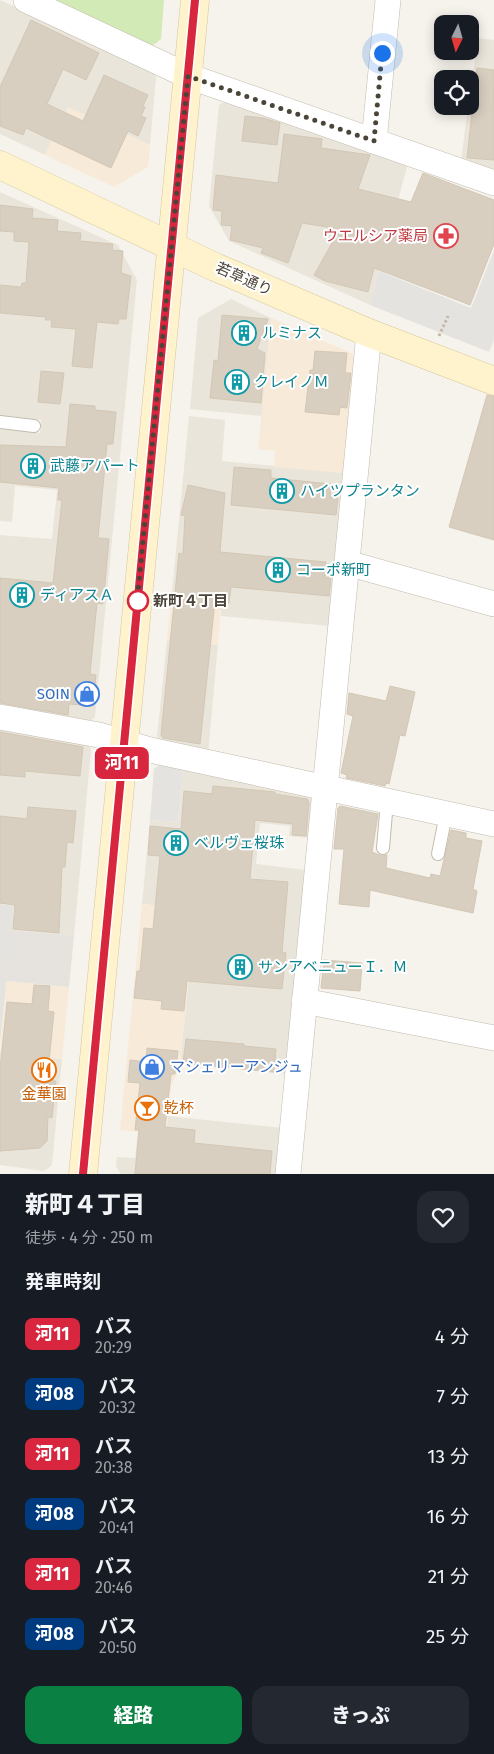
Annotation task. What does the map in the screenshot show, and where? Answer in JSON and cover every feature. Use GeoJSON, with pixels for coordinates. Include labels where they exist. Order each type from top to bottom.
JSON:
{"type":"FeatureCollection","features":[{"type":"Feature","properties":{"kind":"main road"},"geometry":{"type":"LineString","coordinates":[[83,1174],[195,0]]}},
{"type":"Feature","properties":{"kind":"main road","name":"若草通り"},"geometry":{"type":"LineString","coordinates":[[0,165],[216,267],[369,333],[494,381]]}},
{"type":"Feature","properties":{"kind":"street"},"geometry":{"type":"LineString","coordinates":[[26,0],[188,76],[494,183]]}},
{"type":"Feature","properties":{"kind":"street"},"geometry":{"type":"LineString","coordinates":[[374,141],[388,0]]}},
{"type":"Feature","properties":{"kind":"street"},"geometry":{"type":"LineString","coordinates":[[288,1174],[369,333]]}},
{"type":"Feature","properties":{"kind":"street"},"geometry":{"type":"LineString","coordinates":[[347,563],[494,604]]}},
{"type":"Feature","properties":{"kind":"street"},"geometry":{"type":"LineString","coordinates":[[0,717],[99,735],[150,750],[494,824]]}},
{"type":"Feature","properties":{"kind":"street"},"geometry":{"type":"LineString","coordinates":[[304,1001],[494,1038]]}},
{"type":"Feature","properties":{"kind":"lane"},"geometry":{"type":"LineString","coordinates":[[0,422],[34,426]]}},
{"type":"Feature","properties":{"kind":"lane"},"geometry":{"type":"LineString","coordinates":[[383,848],[387,801]]}},
{"type":"Feature","properties":{"kind":"lane"},"geometry":{"type":"LineString","coordinates":[[438,854],[446,814]]}},
{"type":"Feature","properties":{"kind":"path"},"geometry":{"type":"LineString","coordinates":[[438,338],[448,316]]}},
{"type":"Feature","properties":{"kind":"shaded area"},"geometry":{"type":"Polygon","coordinates":[[[0,0],[152,69],[156,77],[150,145],[68,107],[45,155],[0,134],[0,0]]]}},
{"type":"Feature","properties":{"kind":"shaded area"},"geometry":{"type":"Polygon","coordinates":[[[479,38],[494,40],[494,173],[461,161],[467,115],[479,115],[479,70],[474,70],[475,60],[479,60],[479,38]]]}},
{"type":"Feature","properties":{"kind":"shaded area"},"geometry":{"type":"Polygon","coordinates":[[[227,100],[408,163],[370,305],[229,241],[209,206],[219,105],[227,100]]]}},
{"type":"Feature","properties":{"kind":"shaded area"},"geometry":{"type":"Polygon","coordinates":[[[68,107],[150,145],[148,167],[114,187],[45,155],[68,107]]]}},
{"type":"Feature","properties":{"kind":"shaded area"},"geometry":{"type":"Polygon","coordinates":[[[0,192],[118,245],[137,280],[95,717],[86,724],[1,708],[6,663],[0,662],[0,535],[52,539],[57,490],[15,486],[12,522],[0,521],[0,429],[40,433],[41,420],[0,415],[0,192]]]}},
{"type":"Feature","properties":{"kind":"shaded area"},"geometry":{"type":"Polygon","coordinates":[[[494,250],[494,340],[489,352],[370,305],[379,271],[471,308],[494,250]]]}},
{"type":"Feature","properties":{"kind":"shaded area"},"geometry":{"type":"Polygon","coordinates":[[[231,299],[271,318],[262,416],[190,409],[198,318],[231,299]]]}},
{"type":"Feature","properties":{"kind":"shaded area"},"geometry":{"type":"Polygon","coordinates":[[[271,318],[351,353],[356,360],[345,473],[274,467],[275,451],[258,449],[271,318]]]}},
{"type":"Feature","properties":{"kind":"shaded area"},"geometry":{"type":"Polygon","coordinates":[[[189,416],[225,420],[222,461],[345,473],[330,626],[221,616],[222,596],[172,592],[189,416]]]}},
{"type":"Feature","properties":{"kind":"shaded area"},"geometry":{"type":"Polygon","coordinates":[[[172,592],[222,596],[218,645],[167,640],[172,592]]]}},
{"type":"Feature","properties":{"kind":"shaded area"},"geometry":{"type":"Polygon","coordinates":[[[167,640],[218,645],[208,754],[163,744],[157,737],[167,640]]]}},
{"type":"Feature","properties":{"kind":"shaded area"},"geometry":{"type":"Polygon","coordinates":[[[0,727],[86,742],[91,750],[74,936],[11,930],[14,906],[0,904],[0,727]]]}},
{"type":"Feature","properties":{"kind":"shaded area"},"geometry":{"type":"Polygon","coordinates":[[[163,762],[183,766],[178,822],[150,820],[154,769],[163,762]]]}},
{"type":"Feature","properties":{"kind":"shaded area"},"geometry":{"type":"Polygon","coordinates":[[[183,766],[306,792],[313,802],[309,838],[289,836],[290,826],[260,823],[256,864],[306,870],[287,1074],[180,1064],[196,910],[142,904],[150,820],[178,822],[183,766]]]}},
{"type":"Feature","properties":{"kind":"shaded area"},"geometry":{"type":"Polygon","coordinates":[[[0,904],[14,906],[0,1043],[0,904]]]}},
{"type":"Feature","properties":{"kind":"shaded area"},"geometry":{"type":"Polygon","coordinates":[[[142,904],[196,909],[180,1064],[171,1087],[166,1135],[120,1130],[142,904]]]}},
{"type":"Feature","properties":{"kind":"shaded area"},"geometry":{"type":"Polygon","coordinates":[[[11,930],[74,936],[69,987],[6,981],[11,930]]]}},
{"type":"Feature","properties":{"kind":"shaded area"},"geometry":{"type":"Polygon","coordinates":[[[6,981],[69,987],[62,1059],[0,1053],[6,981]]]}},
{"type":"Feature","properties":{"kind":"shaded area"},"geometry":{"type":"Polygon","coordinates":[[[0,1053],[62,1059],[52,1165],[44,1171],[0,1165],[0,1053]]]}},
{"type":"Feature","properties":{"kind":"shaded area"},"geometry":{"type":"Polygon","coordinates":[[[168,1116],[282,1128],[278,1174],[121,1174],[116,1167],[117,1157],[135,1158],[138,1132],[166,1135],[168,1116]]]}},
{"type":"Feature","properties":{"kind":"green space"},"geometry":{"type":"Polygon","coordinates":[[[49,0],[164,0],[161,39],[151,47],[49,0]]]}},
{"type":"Feature","properties":{"kind":"building"},"geometry":{"type":"Polygon","coordinates":[[[31,20],[99,53],[86,80],[63,69],[47,104],[83,121],[104,75],[148,95],[141,116],[146,118],[138,136],[128,131],[111,168],[26,128],[23,135],[0,126],[0,87],[31,20]]]}},
{"type":"Feature","properties":{"kind":"building"},"geometry":{"type":"Polygon","coordinates":[[[477,68],[494,70],[494,160],[467,158],[472,115],[479,115],[479,70],[477,70],[477,68]]]}},
{"type":"Feature","properties":{"kind":"building"},"geometry":{"type":"Polygon","coordinates":[[[245,116],[263,118],[280,123],[277,145],[242,141],[245,116]]]}},
{"type":"Feature","properties":{"kind":"building"},"geometry":{"type":"Polygon","coordinates":[[[284,134],[322,139],[321,148],[370,155],[358,189],[411,202],[423,173],[494,200],[494,244],[470,305],[374,268],[368,292],[325,281],[314,275],[340,229],[302,223],[288,263],[261,253],[263,248],[230,240],[232,226],[221,225],[222,211],[213,210],[216,175],[278,183],[284,134]]]}},
{"type":"Feature","properties":{"kind":"building"},"geometry":{"type":"Polygon","coordinates":[[[0,205],[33,209],[32,218],[58,220],[57,231],[81,233],[80,241],[113,244],[112,250],[123,251],[121,273],[131,276],[126,319],[119,319],[118,324],[97,322],[92,368],[72,366],[76,329],[51,327],[52,320],[45,320],[46,317],[0,313],[0,285],[21,287],[22,283],[26,283],[29,242],[14,241],[14,232],[0,231],[0,205]]]}},
{"type":"Feature","properties":{"kind":"building"},"geometry":{"type":"Polygon","coordinates":[[[222,315],[268,319],[257,349],[265,353],[261,403],[210,398],[214,360],[218,361],[222,315]]]}},
{"type":"Feature","properties":{"kind":"building"},"geometry":{"type":"Polygon","coordinates":[[[315,351],[347,353],[345,373],[351,373],[347,408],[340,407],[339,415],[305,412],[310,370],[313,370],[315,351]]]}},
{"type":"Feature","properties":{"kind":"building"},"geometry":{"type":"Polygon","coordinates":[[[41,371],[64,373],[60,404],[38,402],[41,371]]]}},
{"type":"Feature","properties":{"kind":"building"},"geometry":{"type":"Polygon","coordinates":[[[487,395],[494,396],[494,540],[449,527],[487,395]]]}},
{"type":"Feature","properties":{"kind":"building"},"geometry":{"type":"Polygon","coordinates":[[[70,404],[95,406],[95,410],[116,412],[113,444],[107,444],[98,538],[109,539],[103,604],[97,603],[90,674],[96,675],[93,706],[69,704],[68,715],[0,703],[0,578],[53,583],[62,500],[58,500],[59,488],[0,482],[0,445],[66,447],[70,404]]]}},
{"type":"Feature","properties":{"kind":"building","name":"ハイツプランタン"},"geometry":{"type":"Polygon","coordinates":[[[234,467],[271,470],[271,478],[331,484],[330,497],[338,498],[336,515],[231,505],[234,467]]]}},
{"type":"Feature","properties":{"kind":"building"},"geometry":{"type":"Polygon","coordinates":[[[188,485],[225,493],[220,552],[326,562],[325,577],[331,578],[329,596],[231,587],[229,603],[215,601],[200,744],[163,738],[161,735],[179,553],[183,554],[185,516],[181,515],[188,485]]]}},
{"type":"Feature","properties":{"kind":"building"},"geometry":{"type":"Polygon","coordinates":[[[390,686],[415,692],[405,736],[400,735],[389,784],[386,783],[385,786],[346,778],[347,775],[341,773],[353,716],[347,714],[349,693],[386,701],[390,686]]]}},
{"type":"Feature","properties":{"kind":"building"},"geometry":{"type":"Polygon","coordinates":[[[0,732],[83,747],[80,776],[25,771],[25,777],[0,775],[0,732]]]}},
{"type":"Feature","properties":{"kind":"building"},"geometry":{"type":"Polygon","coordinates":[[[213,786],[275,792],[275,794],[307,799],[309,802],[306,836],[292,835],[293,824],[255,820],[250,879],[288,882],[282,952],[286,953],[282,989],[187,981],[184,1011],[161,1009],[162,1001],[134,998],[137,971],[140,971],[144,928],[153,929],[160,856],[148,855],[150,826],[181,829],[184,791],[212,794],[213,786]]]}},
{"type":"Feature","properties":{"kind":"building"},"geometry":{"type":"Polygon","coordinates":[[[340,806],[378,814],[372,852],[382,856],[387,855],[386,868],[430,878],[431,874],[440,876],[451,830],[466,833],[466,838],[482,841],[473,889],[477,891],[473,913],[370,890],[369,907],[339,904],[344,849],[334,849],[338,808],[340,806]]]}},
{"type":"Feature","properties":{"kind":"building"},"geometry":{"type":"Polygon","coordinates":[[[28,807],[76,811],[73,843],[67,842],[65,867],[62,867],[59,933],[13,929],[15,905],[0,903],[0,816],[27,819],[28,807]]]}},
{"type":"Feature","properties":{"kind":"building"},"geometry":{"type":"Polygon","coordinates":[[[324,960],[362,963],[360,991],[321,988],[324,960]]]}},
{"type":"Feature","properties":{"kind":"building"},"geometry":{"type":"Polygon","coordinates":[[[34,985],[50,986],[48,1011],[54,1012],[49,1062],[55,1063],[53,1081],[56,1081],[52,1118],[48,1117],[47,1141],[40,1148],[0,1151],[0,1069],[7,1002],[32,1004],[34,985]]]}},
{"type":"Feature","properties":{"kind":"building"},"geometry":{"type":"Polygon","coordinates":[[[186,1039],[276,1049],[274,1072],[183,1063],[186,1039]]]}},
{"type":"Feature","properties":{"kind":"building"},"geometry":{"type":"Polygon","coordinates":[[[147,1048],[178,1051],[175,1074],[171,1074],[165,1127],[195,1130],[194,1143],[272,1151],[270,1174],[135,1174],[139,1130],[135,1130],[140,1083],[128,1082],[130,1060],[146,1062],[147,1048]]]}},
{"type":"Feature","properties":{"kind":"bus line","name":"河11"},"geometry":{"type":"LineString","coordinates":[[83,1174],[195,0]]}},
{"type":"Feature","properties":{"kind":"place","name":"ウエルシア薬局"},"geometry":{"type":"Point","coordinates":[446,236]}},
{"type":"Feature","properties":{"kind":"place","name":"ルミナス"},"geometry":{"type":"Point","coordinates":[244,333]}},
{"type":"Feature","properties":{"kind":"place","name":"クレイノＭ"},"geometry":{"type":"Point","coordinates":[237,382]}},
{"type":"Feature","properties":{"kind":"place","name":"武藤アパート"},"geometry":{"type":"Point","coordinates":[33,466]}},
{"type":"Feature","properties":{"kind":"place","name":"ハイツプランタン"},"geometry":{"type":"Point","coordinates":[282,491]}},
{"type":"Feature","properties":{"kind":"place","name":"コーポ新町"},"geometry":{"type":"Point","coordinates":[278,570]}},
{"type":"Feature","properties":{"kind":"place","name":"ディアスＡ"},"geometry":{"type":"Point","coordinates":[22,595]}},
{"type":"Feature","properties":{"kind":"place","name":"新町４丁目"},"geometry":{"type":"Point","coordinates":[138,601]}},
{"type":"Feature","properties":{"kind":"place","name":"SOIN"},"geometry":{"type":"Point","coordinates":[87,694]}},
{"type":"Feature","properties":{"kind":"place","name":"ベルヴェ桜珠"},"geometry":{"type":"Point","coordinates":[176,843]}},
{"type":"Feature","properties":{"kind":"place","name":"サンアベニューＩ．Ｍ"},"geometry":{"type":"Point","coordinates":[240,967]}},
{"type":"Feature","properties":{"kind":"place","name":"マシェリーアンジュ"},"geometry":{"type":"Point","coordinates":[152,1067]}},
{"type":"Feature","properties":{"kind":"place","name":"金華園"},"geometry":{"type":"Point","coordinates":[44,1070]}},
{"type":"Feature","properties":{"kind":"place","name":"乾杯"},"geometry":{"type":"Point","coordinates":[147,1108]}},
{"type":"Feature","properties":{"kind":"route"},"geometry":{"type":"LineString","coordinates":[[138,601],[137,603],[188,76],[374,141],[382,53]]}}]}
